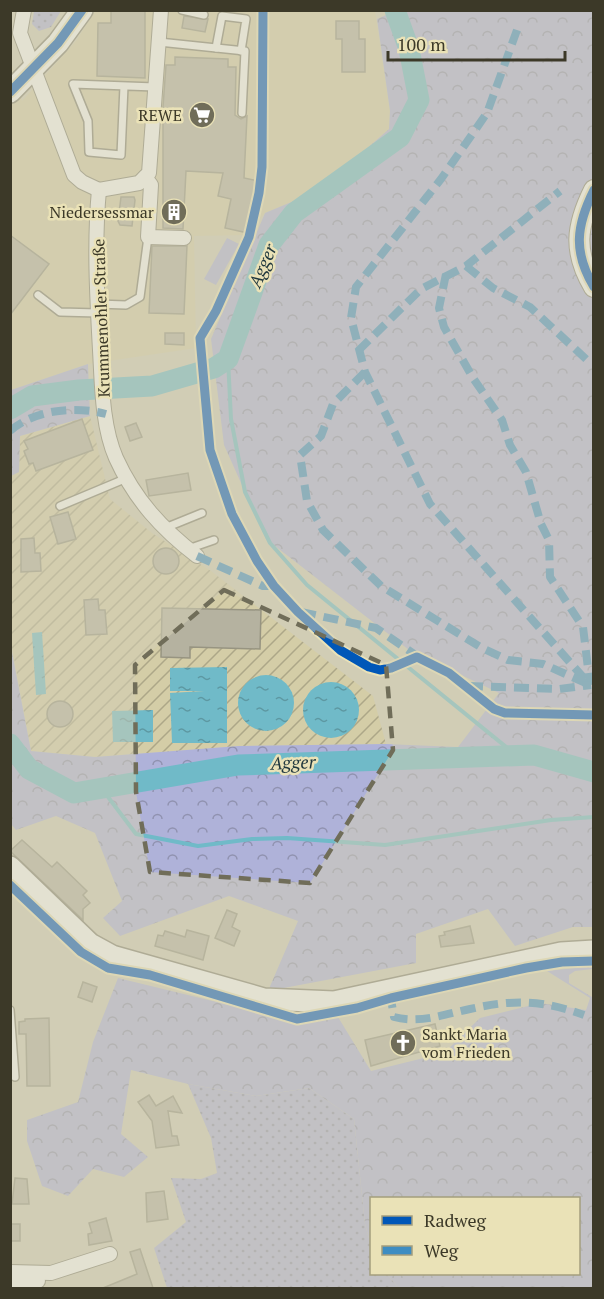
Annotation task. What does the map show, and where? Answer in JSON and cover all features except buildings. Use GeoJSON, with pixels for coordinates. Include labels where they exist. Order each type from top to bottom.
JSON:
{"type":"FeatureCollection","features":[{"type":"Feature","properties":{"kind":"main road"},"geometry":{"type":"LineString","coordinates":[[10,92],[33,70],[82,10]]}},
{"type":"Feature","properties":{"kind":"main road"},"geometry":{"type":"LineString","coordinates":[[594,190],[585,207],[578,249],[594,287]]}},
{"type":"Feature","properties":{"kind":"main road"},"geometry":{"type":"LineString","coordinates":[[10,867],[90,944],[112,956],[264,999],[334,1002],[561,953],[594,951]]}},
{"type":"Feature","properties":{"kind":"street"},"geometry":{"type":"LineString","coordinates":[[24,10],[20,33],[74,175],[82,182],[99,190],[139,183],[152,163],[161,10]]}},
{"type":"Feature","properties":{"kind":"street"},"geometry":{"type":"LineString","coordinates":[[145,177],[151,185],[148,237],[184,238]]}},
{"type":"Feature","properties":{"kind":"street","name":"Krummenohler Straße"},"geometry":{"type":"LineString","coordinates":[[99,190],[98,308],[101,369],[112,445],[144,508],[163,529],[193,553]]}},
{"type":"Feature","properties":{"kind":"street"},"geometry":{"type":"LineString","coordinates":[[10,1272],[51,1274],[107,1259],[66,1278],[10,1282]]}},
{"type":"Feature","properties":{"kind":"lane"},"geometry":{"type":"LineString","coordinates":[[182,10],[204,15]]}},
{"type":"Feature","properties":{"kind":"lane"},"geometry":{"type":"LineString","coordinates":[[262,10],[263,54]]}},
{"type":"Feature","properties":{"kind":"lane"},"geometry":{"type":"LineString","coordinates":[[216,48],[222,16],[246,19],[241,51]]}},
{"type":"Feature","properties":{"kind":"lane"},"geometry":{"type":"LineString","coordinates":[[159,42],[245,51],[242,113]]}},
{"type":"Feature","properties":{"kind":"lane"},"geometry":{"type":"LineString","coordinates":[[124,86],[121,154],[90,152],[88,121],[73,84],[155,87]]}},
{"type":"Feature","properties":{"kind":"lane"},"geometry":{"type":"LineString","coordinates":[[38,295],[60,312],[126,305],[140,297],[148,237]]}},
{"type":"Feature","properties":{"kind":"lane"},"geometry":{"type":"LineString","coordinates":[[60,506],[127,478]]}},
{"type":"Feature","properties":{"kind":"lane"},"geometry":{"type":"LineString","coordinates":[[163,529],[202,513]]}},
{"type":"Feature","properties":{"kind":"lane"},"geometry":{"type":"LineString","coordinates":[[193,553],[214,540]]}},
{"type":"Feature","properties":{"kind":"lane"},"geometry":{"type":"LineString","coordinates":[[10,1010],[15,1077]]}},
{"type":"Feature","properties":{"kind":"highlighted area"},"geometry":{"type":"Polygon","coordinates":[[[224,590],[386,665],[393,750],[310,883],[150,872],[136,792],[135,665],[224,590]]]}},
{"type":"Feature","properties":{"kind":"shaded area"},"geometry":{"type":"Polygon","coordinates":[[[34,10],[61,11],[51,27],[39,31],[32,24],[34,10]]]}},
{"type":"Feature","properties":{"kind":"shaded area"},"geometry":{"type":"Polygon","coordinates":[[[95,11],[375,11],[390,111],[389,129],[330,181],[301,198],[265,213],[245,235],[194,236],[196,348],[88,364],[11,390],[10,58],[22,101],[76,41],[95,11]]]}},
{"type":"Feature","properties":{"kind":"shaded area"},"geometry":{"type":"Polygon","coordinates":[[[227,238],[239,244],[216,285],[204,279],[227,238]]]}},
{"type":"Feature","properties":{"kind":"shaded area"},"geometry":{"type":"Polygon","coordinates":[[[90,416],[110,499],[152,533],[211,571],[373,696],[386,744],[239,746],[95,757],[31,751],[11,642],[10,476],[19,472],[20,436],[90,416]]]}},
{"type":"Feature","properties":{"kind":"shaded area"},"geometry":{"type":"Polygon","coordinates":[[[188,1084],[256,1096],[309,1088],[354,1119],[365,1224],[370,1242],[370,1275],[388,1275],[399,1288],[167,1288],[154,1248],[186,1222],[171,1178],[201,1179],[217,1173],[211,1138],[188,1084]]]}},
{"type":"Feature","properties":{"kind":"green space"},"geometry":{"type":"Polygon","coordinates":[[[397,10],[593,11],[593,927],[573,927],[515,946],[488,909],[416,934],[416,963],[268,991],[298,921],[229,896],[120,936],[103,918],[122,901],[95,833],[56,816],[16,830],[11,824],[10,642],[31,751],[95,757],[239,746],[386,744],[458,747],[499,693],[409,650],[266,539],[224,445],[211,339],[265,213],[301,198],[330,181],[389,129],[390,111],[377,19],[397,10]]]}},
{"type":"Feature","properties":{"kind":"green space"},"geometry":{"type":"Polygon","coordinates":[[[88,364],[90,416],[20,436],[19,472],[11,476],[11,390],[88,364]]]}},
{"type":"Feature","properties":{"kind":"green space"},"geometry":{"type":"Polygon","coordinates":[[[593,966],[593,969],[575,971],[569,975],[569,983],[592,997],[593,1288],[399,1288],[388,1275],[580,1275],[580,1197],[370,1197],[370,1242],[365,1224],[354,1119],[309,1088],[256,1096],[188,1084],[131,1070],[121,1134],[148,1157],[124,1177],[93,1169],[68,1196],[42,1186],[27,1141],[27,1120],[78,1102],[93,1042],[118,978],[229,1005],[338,1017],[371,1071],[444,1053],[480,1018],[540,1003],[586,1010],[590,998],[547,971],[593,966]]]}},
{"type":"Feature","properties":{"kind":"water"},"geometry":{"type":"Polygon","coordinates":[[[42,632],[46,694],[36,695],[32,633],[42,632]]]}},
{"type":"Feature","properties":{"kind":"water"},"geometry":{"type":"Polygon","coordinates":[[[227,667],[227,743],[172,743],[170,693],[204,691],[170,691],[170,668],[227,667]]]}},
{"type":"Feature","properties":{"kind":"water"},"geometry":{"type":"Polygon","coordinates":[[[260,675],[272,675],[282,679],[290,687],[294,703],[290,719],[282,727],[272,731],[260,731],[250,727],[242,719],[238,709],[238,697],[242,687],[250,679],[260,675]]]}},
{"type":"Feature","properties":{"kind":"water"},"geometry":{"type":"Polygon","coordinates":[[[331,682],[342,684],[351,690],[357,699],[359,710],[357,721],[351,730],[342,736],[331,738],[320,736],[311,730],[305,721],[303,710],[305,699],[311,690],[320,684],[331,682]]]}},
{"type":"Feature","properties":{"kind":"water"},"geometry":{"type":"Polygon","coordinates":[[[153,710],[153,742],[113,742],[112,711],[153,710]]]}},
{"type":"Feature","properties":{"kind":"waterway","name":"Agger"},"geometry":{"type":"LineString","coordinates":[[10,409],[32,396],[79,390],[152,386],[214,368],[228,359],[269,245],[294,213],[400,137],[419,100],[409,49],[395,10]]}},
{"type":"Feature","properties":{"kind":"waterway"},"geometry":{"type":"LineString","coordinates":[[228,359],[231,419],[245,492],[270,543],[307,585],[516,755]]}},
{"type":"Feature","properties":{"kind":"waterway","name":"Agger"},"geometry":{"type":"LineString","coordinates":[[10,744],[29,769],[74,793],[238,765],[534,755],[594,772]]}},
{"type":"Feature","properties":{"kind":"waterway"},"geometry":{"type":"LineString","coordinates":[[102,789],[136,834],[198,846],[252,839],[287,838],[385,845],[551,820],[594,817]]}},
{"type":"Feature","properties":{"kind":"marked path"},"geometry":{"type":"LineString","coordinates":[[517,30],[487,113],[441,179],[356,287],[351,318],[365,372],[430,504],[590,685]]}},
{"type":"Feature","properties":{"kind":"marked path"},"geometry":{"type":"LineString","coordinates":[[358,351],[421,289],[466,266],[560,191]]}},
{"type":"Feature","properties":{"kind":"marked path"},"geometry":{"type":"LineString","coordinates":[[466,266],[493,288],[530,307],[587,360],[594,362]]}},
{"type":"Feature","properties":{"kind":"marked path"},"geometry":{"type":"LineString","coordinates":[[446,274],[439,308],[444,327],[473,378],[502,420],[510,445],[526,472],[541,524],[549,540],[550,577],[583,627],[590,685]]}},
{"type":"Feature","properties":{"kind":"marked path"},"geometry":{"type":"LineString","coordinates":[[365,372],[333,404],[321,436],[300,455],[307,501],[323,530],[381,586],[482,648],[508,660],[543,664],[588,684]]}},
{"type":"Feature","properties":{"kind":"marked path"},"geometry":{"type":"LineString","coordinates":[[10,431],[31,418],[56,411],[82,410],[106,414]]}},
{"type":"Feature","properties":{"kind":"marked path"},"geometry":{"type":"LineString","coordinates":[[197,556],[263,586],[274,586]]}},
{"type":"Feature","properties":{"kind":"marked path"},"geometry":{"type":"LineString","coordinates":[[301,612],[376,628],[420,658]]}},
{"type":"Feature","properties":{"kind":"marked path"},"geometry":{"type":"LineString","coordinates":[[468,686],[559,689],[591,685]]}},
{"type":"Feature","properties":{"kind":"marked path"},"geometry":{"type":"LineString","coordinates":[[390,993],[394,1017],[404,1019],[432,1018],[486,1006],[514,1003],[555,1006],[584,1015]]}},
{"type":"Feature","properties":{"kind":"cycle path"},"geometry":{"type":"LineString","coordinates":[[10,92],[58,43],[82,10]]}},
{"type":"Feature","properties":{"kind":"cycle path"},"geometry":{"type":"LineString","coordinates":[[263,10],[262,167],[259,193],[249,237],[216,311],[200,338],[210,450],[232,514],[257,561],[274,586],[298,612],[340,650],[369,667],[380,670],[391,668],[417,657],[449,673],[494,709],[505,713],[594,715]]}},
{"type":"Feature","properties":{"kind":"cycle path"},"geometry":{"type":"LineString","coordinates":[[594,190],[583,215],[579,239],[583,262],[594,287]]}},
{"type":"Feature","properties":{"kind":"cycle path"},"geometry":{"type":"LineString","coordinates":[[10,885],[81,952],[108,968],[150,975],[297,1019],[357,1008],[391,998],[526,968],[562,962],[594,961]]}},
{"type":"Feature","properties":{"kind":"place","name":"REWE"},"geometry":{"type":"Point","coordinates":[202,115]}},
{"type":"Feature","properties":{"kind":"place","name":"Niedersessmar"},"geometry":{"type":"Point","coordinates":[174,212]}},
{"type":"Feature","properties":{"kind":"place","name":"Sankt Maria vom Frieden"},"geometry":{"type":"Point","coordinates":[403,1043]}}]}
